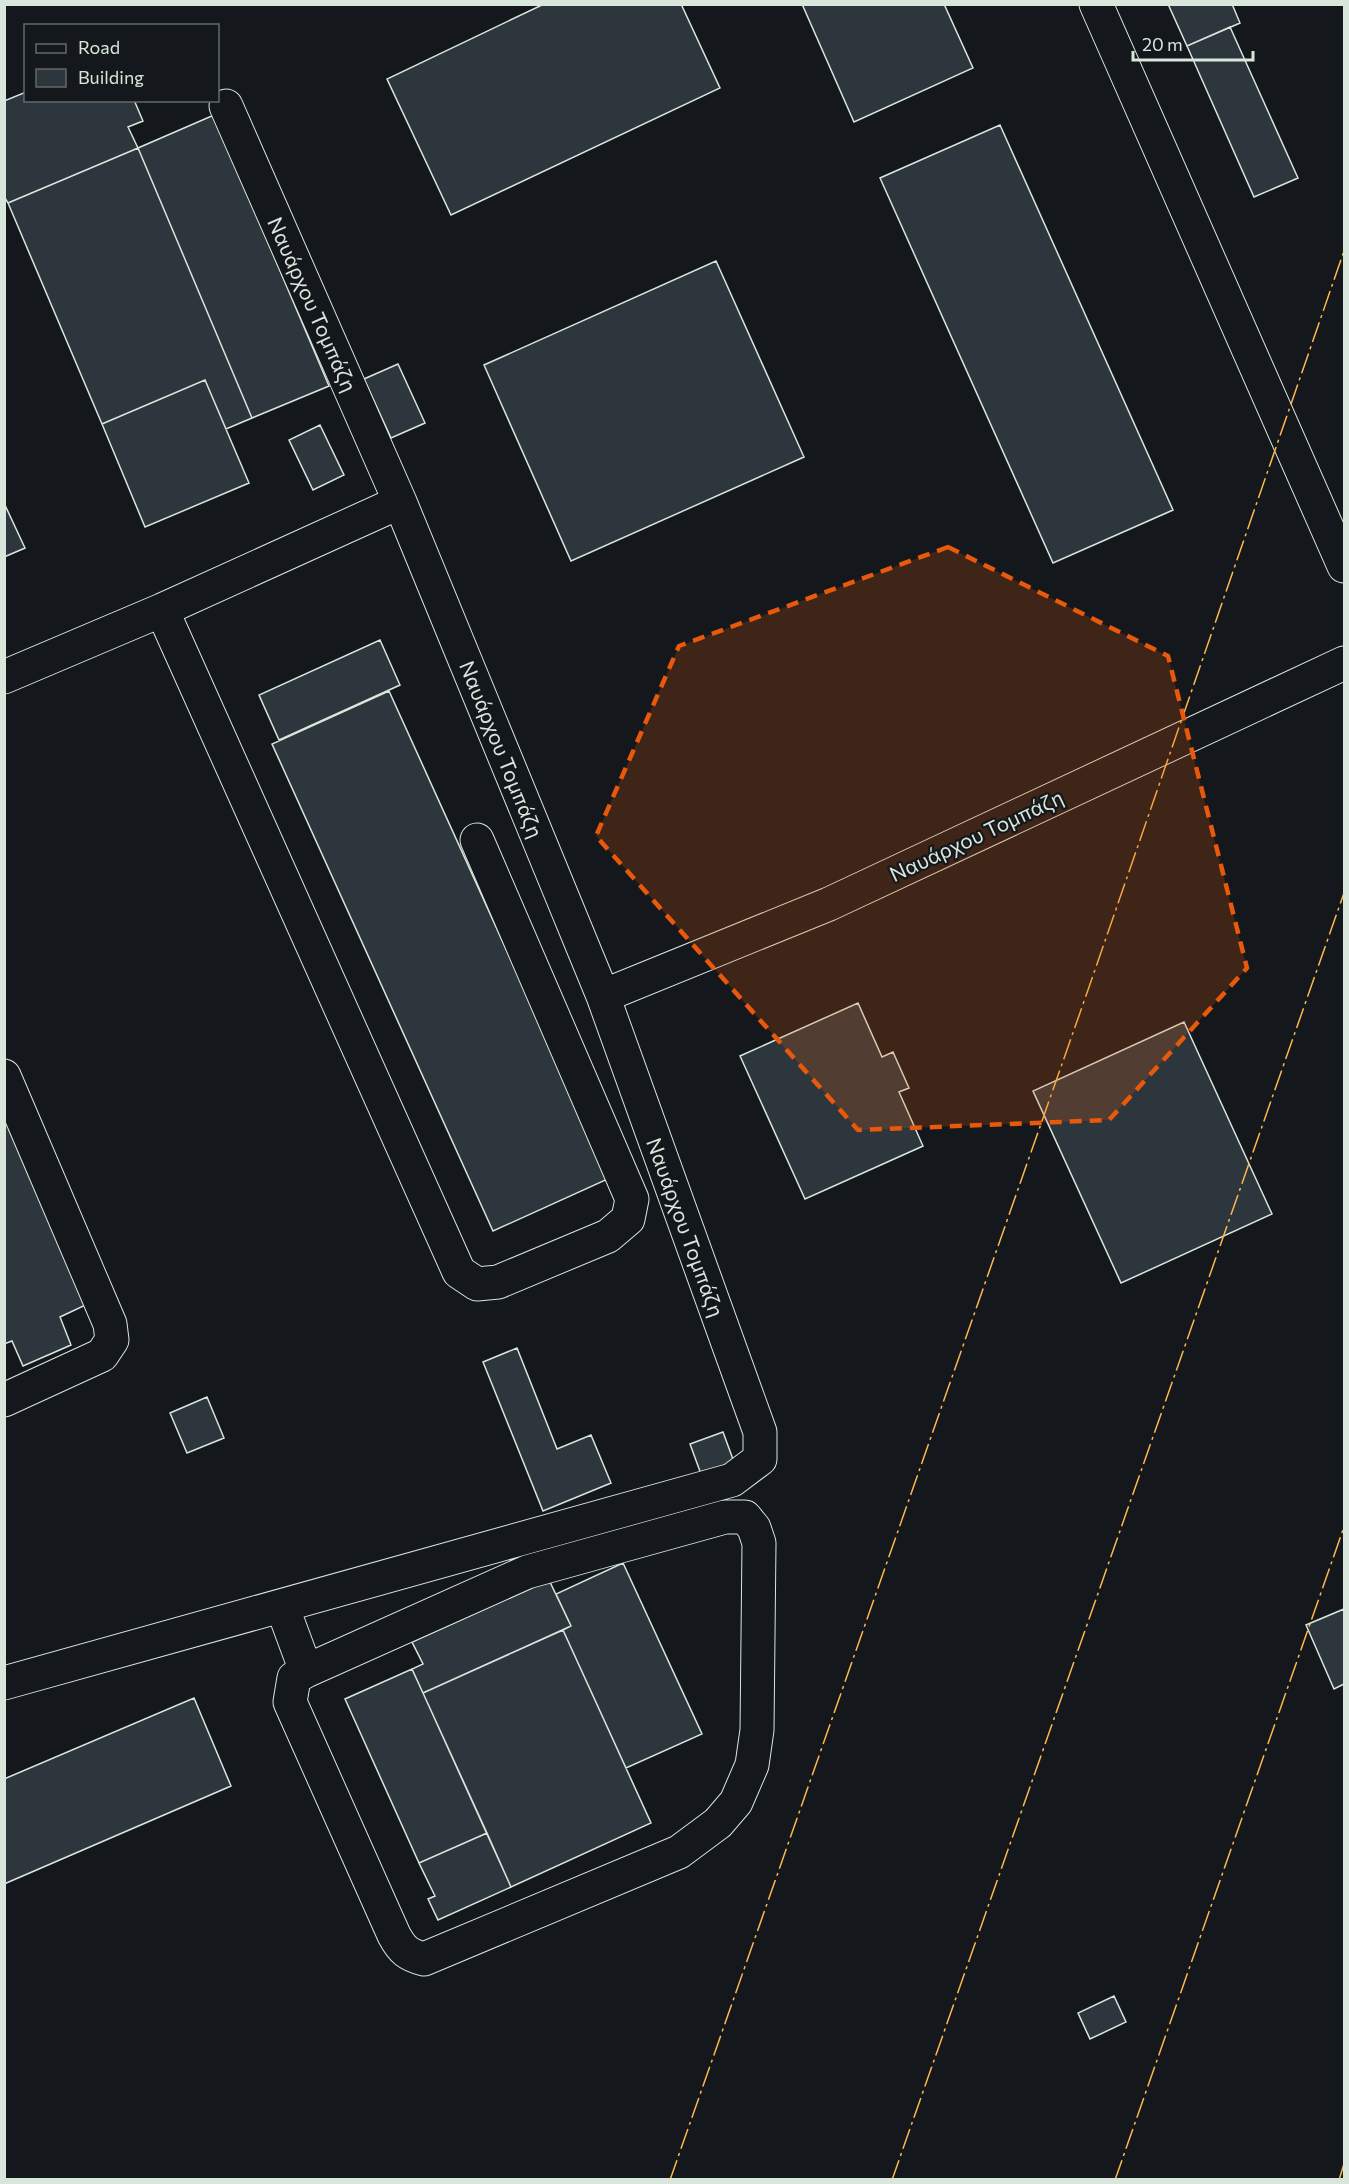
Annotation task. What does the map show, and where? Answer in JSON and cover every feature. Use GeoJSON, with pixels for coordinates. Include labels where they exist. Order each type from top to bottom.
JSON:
{"type":"FeatureCollection","features":[{"type":"Feature","properties":{"kind":"street"},"geometry":{"type":"LineString","coordinates":[[1096,4],[1344,566]]}},
{"type":"Feature","properties":{"kind":"street","name":"Ναυάρχου Τομπάζη"},"geometry":{"type":"LineString","coordinates":[[226,106],[400,502],[603,996],[760,1432],[760,1459],[732,1480],[282,1606]]}},
{"type":"Feature","properties":{"kind":"street"},"geometry":{"type":"LineString","coordinates":[[4,677],[162,610],[400,502]]}},
{"type":"Feature","properties":{"kind":"street"},"geometry":{"type":"LineString","coordinates":[[162,610],[459,1272],[477,1284],[498,1282],[608,1236],[628,1219],[632,1199],[477,840]]}},
{"type":"Feature","properties":{"kind":"street","name":"Ναυάρχου Τομπάζη"},"geometry":{"type":"LineString","coordinates":[[603,996],[829,904],[1344,663]]}},
{"type":"Feature","properties":{"kind":"street"},"geometry":{"type":"LineString","coordinates":[[4,1076],[110,1324],[111,1340],[102,1355],[4,1400]]}},
{"type":"Feature","properties":{"kind":"street"},"geometry":{"type":"LineString","coordinates":[[725,1517],[745,1517],[754,1528],[759,1543],[757,1730],[752,1765],[736,1802],[718,1823],[679,1852],[424,1959],[411,1956],[401,1948],[394,1935],[290,1702],[294,1678],[306,1671],[527,1572],[577,1557],[725,1517]]}},
{"type":"Feature","properties":{"kind":"street"},"geometry":{"type":"LineString","coordinates":[[4,1683],[282,1606],[306,1671]]}},
{"type":"Feature","properties":{"kind":"highlighted area"},"geometry":{"type":"Polygon","coordinates":[[[948,547],[1168,656],[1247,968],[1109,1120],[858,1130],[596,836],[679,646],[948,547]]]}},
{"type":"Feature","properties":{"kind":"building"},"geometry":{"type":"Polygon","coordinates":[[[544,4],[681,4],[720,88],[451,215],[387,79],[544,4]]]}},
{"type":"Feature","properties":{"kind":"building"},"geometry":{"type":"Polygon","coordinates":[[[802,4],[944,4],[973,68],[854,122],[802,4]]]}},
{"type":"Feature","properties":{"kind":"building"},"geometry":{"type":"Polygon","coordinates":[[[1168,4],[1232,4],[1240,23],[1187,46],[1168,4]]]}},
{"type":"Feature","properties":{"kind":"building"},"geometry":{"type":"Polygon","coordinates":[[[1230,27],[1298,178],[1254,197],[1187,46],[1230,27]]]}},
{"type":"Feature","properties":{"kind":"building"},"geometry":{"type":"Polygon","coordinates":[[[24,93],[24,102],[135,102],[143,121],[128,127],[138,148],[8,203],[4,196],[4,101],[24,93]]]}},
{"type":"Feature","properties":{"kind":"building"},"geometry":{"type":"Polygon","coordinates":[[[214,115],[329,386],[252,418],[138,148],[214,115]]]}},
{"type":"Feature","properties":{"kind":"building"},"geometry":{"type":"Polygon","coordinates":[[[1000,125],[1173,510],[1053,563],[880,178],[1000,125]]]}},
{"type":"Feature","properties":{"kind":"building"},"geometry":{"type":"Polygon","coordinates":[[[138,148],[252,418],[226,429],[205,380],[102,424],[8,203],[138,148]]]}},
{"type":"Feature","properties":{"kind":"building"},"geometry":{"type":"Polygon","coordinates":[[[716,261],[804,457],[571,561],[484,365],[716,261]]]}},
{"type":"Feature","properties":{"kind":"building"},"geometry":{"type":"Polygon","coordinates":[[[398,364],[425,423],[391,438],[364,379],[398,364]]]}},
{"type":"Feature","properties":{"kind":"building"},"geometry":{"type":"Polygon","coordinates":[[[205,380],[249,483],[145,527],[102,424],[205,380]]]}},
{"type":"Feature","properties":{"kind":"building"},"geometry":{"type":"Polygon","coordinates":[[[320,425],[344,475],[313,490],[289,440],[320,425]]]}},
{"type":"Feature","properties":{"kind":"building"},"geometry":{"type":"Polygon","coordinates":[[[4,503],[25,548],[4,557],[4,503]]]}},
{"type":"Feature","properties":{"kind":"building"},"geometry":{"type":"Polygon","coordinates":[[[380,640],[400,685],[279,740],[259,695],[380,640]]]}},
{"type":"Feature","properties":{"kind":"building"},"geometry":{"type":"Polygon","coordinates":[[[389,691],[610,1178],[493,1231],[272,744],[389,691]]]}},
{"type":"Feature","properties":{"kind":"building"},"geometry":{"type":"Polygon","coordinates":[[[858,1003],[882,1057],[893,1052],[909,1088],[899,1092],[923,1146],[805,1199],[740,1056],[858,1003]]]}},
{"type":"Feature","properties":{"kind":"building"},"geometry":{"type":"Polygon","coordinates":[[[1184,1022],[1272,1214],[1121,1283],[1033,1091],[1184,1022]]]}},
{"type":"Feature","properties":{"kind":"building"},"geometry":{"type":"Polygon","coordinates":[[[4,1099],[92,1302],[60,1317],[71,1345],[23,1366],[12,1341],[4,1344],[4,1099]]]}},
{"type":"Feature","properties":{"kind":"building"},"geometry":{"type":"Polygon","coordinates":[[[517,1348],[557,1449],[591,1435],[611,1483],[543,1511],[483,1362],[517,1348]]]}},
{"type":"Feature","properties":{"kind":"building"},"geometry":{"type":"Polygon","coordinates":[[[207,1397],[224,1438],[187,1453],[170,1413],[207,1397]]]}},
{"type":"Feature","properties":{"kind":"building"},"geometry":{"type":"Polygon","coordinates":[[[723,1432],[734,1462],[701,1474],[690,1444],[723,1432]]]}},
{"type":"Feature","properties":{"kind":"building"},"geometry":{"type":"Polygon","coordinates":[[[623,1563],[702,1734],[626,1768],[563,1630],[571,1626],[556,1594],[623,1563]]]}},
{"type":"Feature","properties":{"kind":"building"},"geometry":{"type":"Polygon","coordinates":[[[549,1580],[571,1626],[423,1693],[412,1669],[423,1664],[412,1642],[549,1580]]]}},
{"type":"Feature","properties":{"kind":"building"},"geometry":{"type":"Polygon","coordinates":[[[1344,1609],[1344,1684],[1334,1689],[1306,1625],[1344,1609]]]}},
{"type":"Feature","properties":{"kind":"building"},"geometry":{"type":"Polygon","coordinates":[[[563,1630],[651,1823],[511,1887],[423,1693],[563,1630]]]}},
{"type":"Feature","properties":{"kind":"building"},"geometry":{"type":"Polygon","coordinates":[[[412,1669],[487,1833],[419,1863],[345,1699],[412,1669]]]}},
{"type":"Feature","properties":{"kind":"building"},"geometry":{"type":"Polygon","coordinates":[[[194,1698],[231,1786],[4,1884],[4,1779],[194,1698]]]}},
{"type":"Feature","properties":{"kind":"building"},"geometry":{"type":"Polygon","coordinates":[[[487,1833],[511,1887],[438,1920],[428,1899],[435,1896],[419,1863],[487,1833]]]}},
{"type":"Feature","properties":{"kind":"building"},"geometry":{"type":"Polygon","coordinates":[[[1114,1996],[1126,2022],[1090,2039],[1078,2013],[1114,1996]]]}},
{"type":"Feature","properties":{"kind":"power"},"geometry":{"type":"LineString","coordinates":[[670,2180],[1088,990],[1344,251]]}},
{"type":"Feature","properties":{"kind":"power"},"geometry":{"type":"LineString","coordinates":[[892,2180],[1344,893]]}},
{"type":"Feature","properties":{"kind":"power"},"geometry":{"type":"LineString","coordinates":[[1115,2180],[1344,1527]]}},
{"type":"Feature","properties":{"kind":"power"},"geometry":{"type":"LineString","coordinates":[[1339,2180],[1344,2164]]}}]}
